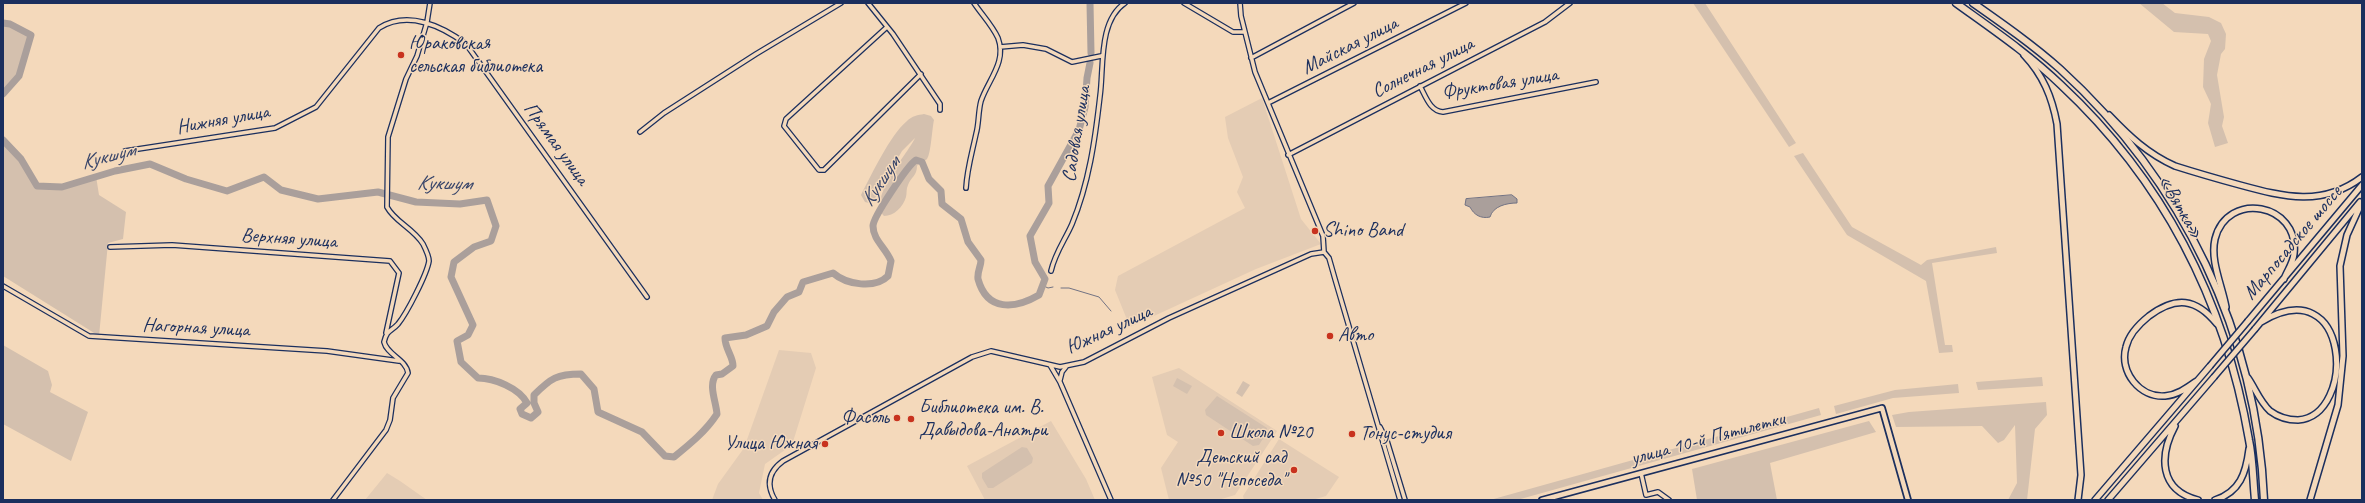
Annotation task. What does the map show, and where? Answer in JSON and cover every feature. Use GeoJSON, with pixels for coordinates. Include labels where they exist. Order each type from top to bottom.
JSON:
{"type":"FeatureCollection","features":[{"type":"Feature","properties":{"kind":"highway","name":"«Вятка»"},"geometry":{"type":"LineString","coordinates":[[1956,3],[2047,72],[2082,105],[2113,138],[2140,172],[2178,231],[2203,282],[2221,329],[2240,392],[2250,442],[2255,500]]}},
{"type":"Feature","properties":{"kind":"highway","name":"«Вятка»"},"geometry":{"type":"LineString","coordinates":[[1973,3],[2040,53],[2087,97],[2117,130],[2158,182],[2190,234],[2226,307],[2248,378],[2258,426],[2264,500]]}},
{"type":"Feature","properties":{"kind":"main road"},"geometry":{"type":"LineString","coordinates":[[2016,47],[2040,74],[2052,99],[2056,124],[2081,476],[2078,500]]}},
{"type":"Feature","properties":{"kind":"main road"},"geometry":{"type":"LineString","coordinates":[[2087,97],[2151,154],[2175,166],[2205,175],[2277,195],[2303,198],[2332,193],[2362,177]]}},
{"type":"Feature","properties":{"kind":"main road","name":"Марпосадское шоссе"},"geometry":{"type":"LineString","coordinates":[[2095,500],[2284,279],[2362,185]]}},
{"type":"Feature","properties":{"kind":"main road","name":"Марпосадское шоссе"},"geometry":{"type":"LineString","coordinates":[[2179,418],[2261,322],[2362,199]]}},
{"type":"Feature","properties":{"kind":"main road"},"geometry":{"type":"LineString","coordinates":[[2310,500],[2334,425],[2340,398],[2343,356],[2340,266],[2347,235],[2362,202]]}},
{"type":"Feature","properties":{"kind":"main road"},"geometry":{"type":"LineString","coordinates":[[2226,307],[2215,264],[2216,239],[2223,223],[2240,211],[2256,208],[2269,211],[2281,218],[2289,227],[2292,234],[2294,252],[2284,279]]}},
{"type":"Feature","properties":{"kind":"main road"},"geometry":{"type":"LineString","coordinates":[[2198,380],[2170,395],[2159,396],[2143,390],[2132,381],[2127,370],[2125,355],[2128,341],[2145,320],[2160,309],[2176,303],[2191,304],[2201,308],[2221,329]]}},
{"type":"Feature","properties":{"kind":"main road"},"geometry":{"type":"LineString","coordinates":[[2248,378],[2270,411],[2289,420],[2302,419],[2318,413],[2327,402],[2334,382],[2335,344],[2330,328],[2321,319],[2311,313],[2296,309],[2280,311],[2261,322]]}},
{"type":"Feature","properties":{"kind":"main road"},"geometry":{"type":"LineString","coordinates":[[2108,500],[2179,418]]}},
{"type":"Feature","properties":{"kind":"main road"},"geometry":{"type":"LineString","coordinates":[[2179,418],[2165,447],[2164,457],[2166,472],[2180,491],[2198,500]]}},
{"type":"Feature","properties":{"kind":"main road"},"geometry":{"type":"LineString","coordinates":[[2215,500],[2230,493],[2241,480],[2247,462],[2250,442]]}},
{"type":"Feature","properties":{"kind":"street"},"geometry":{"type":"LineString","coordinates":[[333,500],[388,426],[393,398],[408,373],[407,369],[385,345],[386,333],[398,324],[424,277],[429,259],[423,244],[411,228],[391,215],[387,208],[386,178],[388,138],[406,79],[415,61],[428,22],[430,3]]}},
{"type":"Feature","properties":{"kind":"street"},"geometry":{"type":"LineString","coordinates":[[640,132],[664,113],[756,54],[841,3]]}},
{"type":"Feature","properties":{"kind":"street"},"geometry":{"type":"LineString","coordinates":[[868,3],[921,74],[940,104],[940,110]]}},
{"type":"Feature","properties":{"kind":"street"},"geometry":{"type":"LineString","coordinates":[[966,188],[967,172],[976,134],[981,102],[997,69],[1000,47],[998,38],[989,22],[983,17],[974,3]]}},
{"type":"Feature","properties":{"kind":"street","name":"Садовая улица"},"geometry":{"type":"LineString","coordinates":[[1051,271],[1054,258],[1072,224],[1087,181],[1101,88],[1101,56],[1114,15],[1125,3]]}},
{"type":"Feature","properties":{"kind":"street"},"geometry":{"type":"LineString","coordinates":[[1184,3],[1233,32],[1245,32]]}},
{"type":"Feature","properties":{"kind":"street"},"geometry":{"type":"LineString","coordinates":[[1240,3],[1251,58],[1288,155],[1323,236],[1324,252],[1329,258],[1400,500]]}},
{"type":"Feature","properties":{"kind":"street"},"geometry":{"type":"LineString","coordinates":[[1251,58],[1354,3]]}},
{"type":"Feature","properties":{"kind":"street","name":"Майская улица"},"geometry":{"type":"LineString","coordinates":[[1268,104],[1466,3]]}},
{"type":"Feature","properties":{"kind":"street","name":"Солнечная улица"},"geometry":{"type":"LineString","coordinates":[[1288,155],[1545,22],[1570,3]]}},
{"type":"Feature","properties":{"kind":"street","name":"Нижняя улица"},"geometry":{"type":"LineString","coordinates":[[124,151],[275,128],[316,107],[379,28],[388,23],[416,21],[428,22]]}},
{"type":"Feature","properties":{"kind":"street","name":"Прямая улица"},"geometry":{"type":"LineString","coordinates":[[428,22],[466,44],[647,297]]}},
{"type":"Feature","properties":{"kind":"street"},"geometry":{"type":"LineString","coordinates":[[887,27],[786,119],[784,126],[819,170],[824,170],[921,74]]}},
{"type":"Feature","properties":{"kind":"street"},"geometry":{"type":"LineString","coordinates":[[1000,47],[1023,45],[1046,49],[1072,62],[1101,56]]}},
{"type":"Feature","properties":{"kind":"street","name":"Фруктовая улица"},"geometry":{"type":"LineString","coordinates":[[1420,86],[1431,106],[1436,111],[1443,112],[1596,82]]}},
{"type":"Feature","properties":{"kind":"street","name":"Верхняя улица"},"geometry":{"type":"LineString","coordinates":[[110,247],[172,245],[390,261],[399,273],[386,333]]}},
{"type":"Feature","properties":{"kind":"street","name":"Южная улица"},"geometry":{"type":"LineString","coordinates":[[775,500],[769,485],[772,472],[783,461],[982,353],[996,352],[1050,365],[1066,367],[1097,357],[1184,311],[1311,254],[1324,252]]}},
{"type":"Feature","properties":{"kind":"street","name":"Нагорная улица"},"geometry":{"type":"LineString","coordinates":[[3,286],[89,336],[327,351],[400,361]]}},
{"type":"Feature","properties":{"kind":"street"},"geometry":{"type":"LineString","coordinates":[[1050,365],[1060,382],[1111,500]]}},
{"type":"Feature","properties":{"kind":"street"},"geometry":{"type":"LineString","coordinates":[[1060,382],[1062,372],[1066,367]]}},
{"type":"Feature","properties":{"kind":"street","name":"улица 10-й Пятилетки"},"geometry":{"type":"LineString","coordinates":[[1542,500],[1882,408],[1908,500]]}},
{"type":"Feature","properties":{"kind":"street"},"geometry":{"type":"LineString","coordinates":[[1378,424],[1387,441],[1405,500]]}},
{"type":"Feature","properties":{"kind":"street"},"geometry":{"type":"LineString","coordinates":[[1641,473],[1646,495],[1658,492],[1669,500]]}},
{"type":"Feature","properties":{"kind":"shaded area"},"geometry":{"type":"Polygon","coordinates":[[[1693,3],[1705,3],[1796,143],[1789,147],[1693,3]]]}},
{"type":"Feature","properties":{"kind":"shaded area"},"geometry":{"type":"Polygon","coordinates":[[[2139,3],[2162,3],[2175,13],[2209,17],[2221,23],[2226,34],[2225,49],[2221,54],[2217,75],[2224,117],[2222,126],[2228,143],[2215,147],[2208,123],[2211,104],[2203,87],[2204,59],[2211,41],[2208,34],[2174,32],[2139,3]]]}},
{"type":"Feature","properties":{"kind":"shaded area"},"geometry":{"type":"Polygon","coordinates":[[[3,23],[10,24],[31,35],[19,76],[3,94],[3,23]]]}},
{"type":"Feature","properties":{"kind":"shaded area"},"geometry":{"type":"Polygon","coordinates":[[[1262,98],[1301,219],[1321,244],[1256,269],[1130,327],[1115,290],[1118,276],[1245,208],[1237,192],[1243,177],[1228,138],[1225,117],[1262,98]]]}},
{"type":"Feature","properties":{"kind":"shaded area"},"geometry":{"type":"Polygon","coordinates":[[[924,114],[931,116],[934,120],[927,159],[917,166],[915,174],[907,186],[905,201],[895,213],[884,216],[880,208],[881,198],[885,187],[890,176],[915,138],[902,151],[874,200],[869,203],[865,202],[861,195],[882,155],[901,127],[909,119],[924,114]]]}},
{"type":"Feature","properties":{"kind":"shaded area"},"geometry":{"type":"Polygon","coordinates":[[[3,140],[21,159],[37,186],[62,187],[96,176],[99,195],[126,212],[123,239],[108,243],[99,336],[3,276],[3,140]]]}},
{"type":"Feature","properties":{"kind":"shaded area"},"geometry":{"type":"Polygon","coordinates":[[[1803,153],[1852,227],[1921,265],[1927,260],[1996,247],[1997,253],[1932,263],[1945,345],[1952,345],[1953,352],[1939,353],[1926,281],[1847,235],[1794,156],[1803,153]]]}},
{"type":"Feature","properties":{"kind":"shaded area"},"geometry":{"type":"Polygon","coordinates":[[[1512,195],[1517,199],[1517,203],[1497,208],[1490,217],[1478,216],[1470,207],[1465,205],[1466,199],[1512,195]]]}},
{"type":"Feature","properties":{"kind":"shaded area"},"geometry":{"type":"Polygon","coordinates":[[[3,345],[48,371],[52,385],[50,392],[88,412],[71,461],[3,424],[3,345]]]}},
{"type":"Feature","properties":{"kind":"shaded area"},"geometry":{"type":"Polygon","coordinates":[[[779,350],[811,353],[816,368],[792,445],[765,464],[759,493],[763,500],[712,500],[718,484],[744,448],[779,350]]]}},
{"type":"Feature","properties":{"kind":"shaded area","name":"Школа №20"},"geometry":{"type":"Polygon","coordinates":[[[1179,368],[1277,431],[1235,495],[1218,500],[1169,500],[1161,468],[1178,442],[1167,435],[1152,377],[1179,368]]]}},
{"type":"Feature","properties":{"kind":"shaded area"},"geometry":{"type":"Polygon","coordinates":[[[2042,377],[2043,386],[1978,390],[1976,382],[2042,377]]]}},
{"type":"Feature","properties":{"kind":"shaded area"},"geometry":{"type":"Polygon","coordinates":[[[1177,378],[1192,386],[1187,394],[1173,386],[1177,378]]]}},
{"type":"Feature","properties":{"kind":"shaded area"},"geometry":{"type":"Polygon","coordinates":[[[1243,381],[1250,385],[1242,397],[1236,393],[1243,381]]]}},
{"type":"Feature","properties":{"kind":"shaded area"},"geometry":{"type":"Polygon","coordinates":[[[1958,384],[1959,393],[1893,398],[1836,414],[1834,406],[1895,390],[1958,384]]]}},
{"type":"Feature","properties":{"kind":"shaded area"},"geometry":{"type":"Polygon","coordinates":[[[1217,396],[1267,428],[1267,432],[1259,445],[1253,446],[1206,415],[1205,410],[1217,396]]]}},
{"type":"Feature","properties":{"kind":"shaded area"},"geometry":{"type":"Polygon","coordinates":[[[2046,402],[2047,415],[2035,429],[2027,500],[2008,500],[2017,483],[2015,425],[2004,440],[1998,443],[1982,426],[1896,427],[1892,415],[1909,412],[2046,402]]]}},
{"type":"Feature","properties":{"kind":"shaded area"},"geometry":{"type":"Polygon","coordinates":[[[1819,408],[1821,415],[1517,500],[1490,500],[1819,408]]]}},
{"type":"Feature","properties":{"kind":"shaded area"},"geometry":{"type":"Polygon","coordinates":[[[1051,421],[1086,479],[1095,500],[985,500],[967,466],[1051,421]]]}},
{"type":"Feature","properties":{"kind":"shaded area"},"geometry":{"type":"Polygon","coordinates":[[[1869,421],[1876,432],[1770,463],[1777,500],[1697,500],[1692,469],[1869,421]]]}},
{"type":"Feature","properties":{"kind":"shaded area","name":"Детский сад №50 \"Непоседа\""},"geometry":{"type":"Polygon","coordinates":[[[1279,439],[1339,477],[1326,496],[1312,500],[1244,500],[1243,496],[1279,439]]]}},
{"type":"Feature","properties":{"kind":"shaded area"},"geometry":{"type":"Polygon","coordinates":[[[1022,447],[1027,448],[1033,458],[1032,463],[993,488],[988,488],[982,478],[982,473],[1022,447]]]}},
{"type":"Feature","properties":{"kind":"shaded area"},"geometry":{"type":"Polygon","coordinates":[[[387,473],[400,481],[427,500],[365,500],[387,473]]]}},
{"type":"Feature","properties":{"kind":"waterway","name":"Кукшум"},"geometry":{"type":"LineString","coordinates":[[1090,3],[1091,53]]}},
{"type":"Feature","properties":{"kind":"waterway","name":"Кукшум"},"geometry":{"type":"LineString","coordinates":[[3,23],[10,24],[31,35],[19,76],[3,94]]}},
{"type":"Feature","properties":{"kind":"waterway","name":"Кукшум"},"geometry":{"type":"LineString","coordinates":[[3,140],[21,159],[37,186],[62,187],[115,171],[150,164],[186,179],[227,191],[264,177],[281,190],[318,199],[378,192],[416,202],[460,204],[487,200],[496,226],[491,241],[474,247],[454,262],[451,277],[473,325],[468,335],[457,341],[461,362],[478,378],[498,382],[512,388],[527,403],[520,409],[522,414],[531,418],[538,412],[534,403],[534,395],[545,385],[560,376],[581,374],[594,389],[598,412],[642,432],[665,456],[674,457],[703,432],[717,414],[713,388],[714,379],[716,375],[722,374],[733,366],[732,359],[726,346],[725,338],[746,335],[767,326],[774,312],[787,297],[799,292],[803,282],[833,273],[853,283],[861,284],[876,283],[888,276],[891,261],[877,240],[873,226],[892,192],[906,171],[916,160],[922,162],[929,179],[941,191],[942,204],[961,219],[968,242],[981,260],[978,279],[982,290],[988,297],[1003,305],[1012,305],[1030,300],[1039,295],[1045,279],[1035,262],[1030,236],[1049,203],[1048,186],[1079,130],[1085,107],[1087,78],[1090,63]]}},
{"type":"Feature","properties":{"kind":"waterway"},"geometry":{"type":"LineString","coordinates":[[1044,286],[1048,288],[1053,287]]}},
{"type":"Feature","properties":{"kind":"waterway"},"geometry":{"type":"LineString","coordinates":[[1061,288],[1069,288],[1099,297],[1111,311]]}},
{"type":"Feature","properties":{"kind":"place","name":"Юраковская сельская библиотека"},"geometry":{"type":"Point","coordinates":[401,55]}},
{"type":"Feature","properties":{"kind":"place","name":"Shino Band"},"geometry":{"type":"Point","coordinates":[1315,231]}},
{"type":"Feature","properties":{"kind":"place","name":"Авто"},"geometry":{"type":"Point","coordinates":[1330,336]}},
{"type":"Feature","properties":{"kind":"place","name":"Фасоль"},"geometry":{"type":"Point","coordinates":[897,418]}},
{"type":"Feature","properties":{"kind":"place","name":"Библиотека им. В. Давыдова-Анатри"},"geometry":{"type":"Point","coordinates":[911,419]}},
{"type":"Feature","properties":{"kind":"place","name":"Школа №20"},"geometry":{"type":"Point","coordinates":[1221,433]}},
{"type":"Feature","properties":{"kind":"place","name":"Тонус-студия"},"geometry":{"type":"Point","coordinates":[1352,434]}},
{"type":"Feature","properties":{"kind":"place","name":"Улица Южная"},"geometry":{"type":"Point","coordinates":[825,444]}},
{"type":"Feature","properties":{"kind":"place","name":"Детский сад №50 \"Непоседа\""},"geometry":{"type":"Point","coordinates":[1294,470]}}]}
